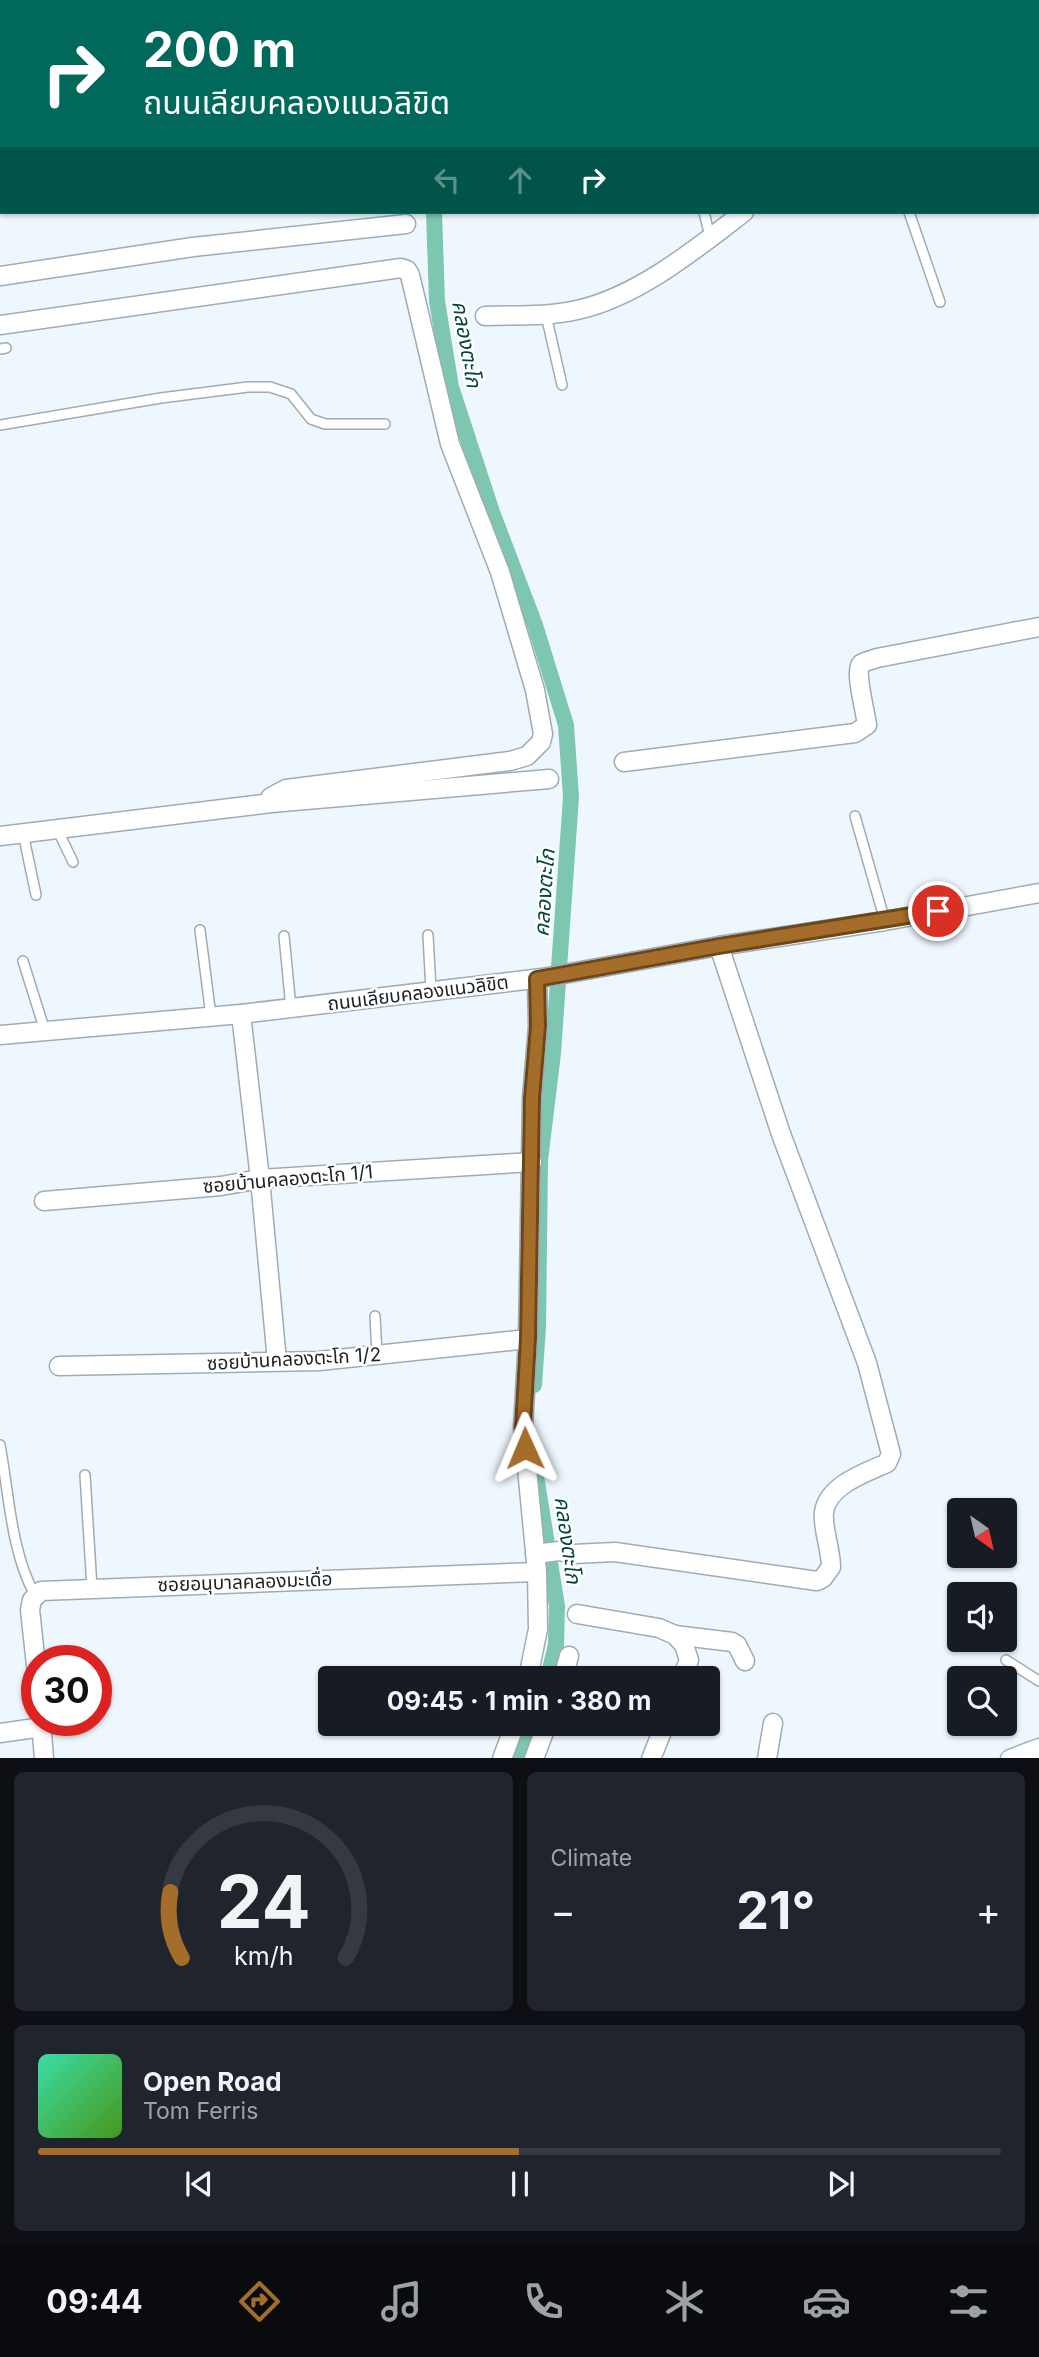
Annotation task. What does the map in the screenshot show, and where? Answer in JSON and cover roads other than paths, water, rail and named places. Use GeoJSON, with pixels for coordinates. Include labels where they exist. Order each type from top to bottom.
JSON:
{"type":"FeatureCollection","features":[{"type":"Feature","properties":{"kind":"street"},"geometry":{"type":"LineString","coordinates":[[485,316],[546,315],[578,310],[620,295],[638,286],[741,214]]}},
{"type":"Feature","properties":{"kind":"street"},"geometry":{"type":"LineString","coordinates":[[0,276],[193,247],[406,224]]}},
{"type":"Feature","properties":{"kind":"street"},"geometry":{"type":"LineString","coordinates":[[0,325],[401,268],[407,270],[410,275],[450,443],[500,572],[535,690],[543,734],[541,742],[527,756],[510,761],[286,789],[271,797],[271,803]]}},
{"type":"Feature","properties":{"kind":"street"},"geometry":{"type":"LineString","coordinates":[[624,762],[855,733],[867,725],[858,668],[862,663],[1039,627]]}},
{"type":"Feature","properties":{"kind":"street"},"geometry":{"type":"LineString","coordinates":[[0,836],[271,803],[549,779]]}},
{"type":"Feature","properties":{"kind":"street","name":"ถนนเลียบคลองแนวลิขิต"},"geometry":{"type":"LineString","coordinates":[[0,1035],[241,1014],[540,979],[719,946],[885,921],[1039,892]]}},
{"type":"Feature","properties":{"kind":"street","name":"ซอยอนุบาลคลองมะเดื่อ"},"geometry":{"type":"LineString","coordinates":[[35,1595],[41,1591],[537,1559],[559,1551],[573,1554],[615,1552],[817,1581],[823,1578],[831,1567],[824,1511],[834,1491],[887,1463],[891,1454],[867,1363],[781,1134],[719,946]]}},
{"type":"Feature","properties":{"kind":"street"},"geometry":{"type":"LineString","coordinates":[[530,1666],[538,1629],[537,1559],[523,1427],[528,1339],[532,1098],[540,979]]}},
{"type":"Feature","properties":{"kind":"street"},"geometry":{"type":"LineString","coordinates":[[241,1014],[260,1179],[276,1361]]}},
{"type":"Feature","properties":{"kind":"street","name":"ซอยบ้านคลองตะโก 1/1"},"geometry":{"type":"LineString","coordinates":[[44,1200],[221,1186],[260,1179],[532,1163]]}},
{"type":"Feature","properties":{"kind":"street","name":"ซอยบ้านคลองตะโก 1/2"},"geometry":{"type":"LineString","coordinates":[[59,1366],[319,1361],[528,1339]]}},
{"type":"Feature","properties":{"kind":"street"},"geometry":{"type":"LineString","coordinates":[[34,1645],[30,1610],[35,1595]]}},
{"type":"Feature","properties":{"kind":"street"},"geometry":{"type":"LineString","coordinates":[[577,1614],[659,1628],[675,1635],[732,1642],[737,1645],[744,1661]]}},
{"type":"Feature","properties":{"kind":"street"},"geometry":{"type":"LineString","coordinates":[[675,1635],[684,1645],[689,1660],[687,1666]]}},
{"type":"Feature","properties":{"kind":"street"},"geometry":{"type":"LineString","coordinates":[[566,1666],[569,1656]]}},
{"type":"Feature","properties":{"kind":"street"},"geometry":{"type":"LineString","coordinates":[[767,1758],[773,1723]]}},
{"type":"Feature","properties":{"kind":"street"},"geometry":{"type":"LineString","coordinates":[[0,1733],[21,1728]]}},
{"type":"Feature","properties":{"kind":"street"},"geometry":{"type":"LineString","coordinates":[[43,1736],[44,1758]]}},
{"type":"Feature","properties":{"kind":"street"},"geometry":{"type":"LineString","coordinates":[[502,1758],[511,1736]]}},
{"type":"Feature","properties":{"kind":"street"},"geometry":{"type":"LineString","coordinates":[[534,1758],[543,1736]]}},
{"type":"Feature","properties":{"kind":"street"},"geometry":{"type":"LineString","coordinates":[[651,1758],[660,1736]]}},
{"type":"Feature","properties":{"kind":"lane"},"geometry":{"type":"LineString","coordinates":[[704,214],[710,237]]}},
{"type":"Feature","properties":{"kind":"lane"},"geometry":{"type":"LineString","coordinates":[[910,214],[940,302]]}},
{"type":"Feature","properties":{"kind":"lane"},"geometry":{"type":"LineString","coordinates":[[546,315],[562,385]]}},
{"type":"Feature","properties":{"kind":"lane"},"geometry":{"type":"LineString","coordinates":[[0,425],[161,398],[248,387],[270,387],[291,394],[311,419],[325,424],[385,424]]}},
{"type":"Feature","properties":{"kind":"lane"},"geometry":{"type":"LineString","coordinates":[[855,816],[885,921]]}},
{"type":"Feature","properties":{"kind":"lane"},"geometry":{"type":"LineString","coordinates":[[57,829],[72,862]]}},
{"type":"Feature","properties":{"kind":"lane"},"geometry":{"type":"LineString","coordinates":[[23,833],[36,895]]}},
{"type":"Feature","properties":{"kind":"lane"},"geometry":{"type":"LineString","coordinates":[[200,930],[211,1016]]}},
{"type":"Feature","properties":{"kind":"lane"},"geometry":{"type":"LineString","coordinates":[[428,935],[431,991]]}},
{"type":"Feature","properties":{"kind":"lane"},"geometry":{"type":"LineString","coordinates":[[284,936],[291,1008]]}},
{"type":"Feature","properties":{"kind":"lane"},"geometry":{"type":"LineString","coordinates":[[23,961],[45,1031]]}},
{"type":"Feature","properties":{"kind":"lane"},"geometry":{"type":"LineString","coordinates":[[375,1316],[377,1355]]}},
{"type":"Feature","properties":{"kind":"lane"},"geometry":{"type":"LineString","coordinates":[[0,1445],[19,1557],[35,1595]]}},
{"type":"Feature","properties":{"kind":"lane"},"geometry":{"type":"LineString","coordinates":[[85,1475],[92,1588]]}},
{"type":"Feature","properties":{"kind":"lane"},"geometry":{"type":"LineString","coordinates":[[1006,1660],[1039,1681]]}},
{"type":"Feature","properties":{"kind":"waterway","name":"คลองตะโก"},"geometry":{"type":"LineString","coordinates":[[434,214],[437,301],[451,387],[492,512],[535,625],[566,725],[571,797],[553,1053],[540,1160],[538,1327],[534,1385]]}},
{"type":"Feature","properties":{"kind":"waterway","name":"คลองตะโก"},"geometry":{"type":"LineString","coordinates":[[535,1470],[557,1606],[556,1645],[551,1666]]}},
{"type":"Feature","properties":{"kind":"waterway","name":"คลองตะโก"},"geometry":{"type":"LineString","coordinates":[[520,1758],[528,1736]]}}]}
